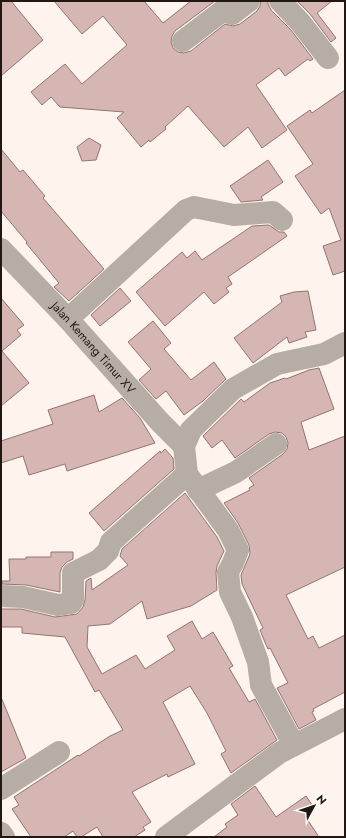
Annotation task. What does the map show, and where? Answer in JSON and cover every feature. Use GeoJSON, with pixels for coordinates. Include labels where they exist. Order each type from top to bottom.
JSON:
{"type":"FeatureCollection","features":[{"type":"Feature","properties":{"kind":"street"},"geometry":{"type":"LineString","coordinates":[[183,41],[225,9],[232,14],[249,1]]}},
{"type":"Feature","properties":{"kind":"street"},"geometry":{"type":"LineString","coordinates":[[280,1],[300,22],[328,58]]}},
{"type":"Feature","properties":{"kind":"street"},"geometry":{"type":"LineString","coordinates":[[68,319],[186,210],[194,206],[234,215],[273,212],[282,220]]}},
{"type":"Feature","properties":{"kind":"street","name":"Jalan Kemang Timur XV"},"geometry":{"type":"LineString","coordinates":[[1,249],[68,319],[162,425],[182,444]]}},
{"type":"Feature","properties":{"kind":"street"},"geometry":{"type":"LineString","coordinates":[[294,745],[261,685],[258,662],[242,617],[230,592],[228,572],[238,550],[228,530],[193,482],[182,444],[191,430],[233,389],[276,364],[324,354],[345,343]]}},
{"type":"Feature","properties":{"kind":"street"},"geometry":{"type":"LineString","coordinates":[[1,596],[23,597],[58,605],[71,603],[73,600],[73,572],[99,560],[108,552],[110,542],[193,482],[236,472],[276,444]]}},
{"type":"Feature","properties":{"kind":"street"},"geometry":{"type":"LineString","coordinates":[[170,836],[279,753],[345,719]]}},
{"type":"Feature","properties":{"kind":"street"},"geometry":{"type":"LineString","coordinates":[[1,789],[59,752]]}},
{"type":"Feature","properties":{"kind":"street"},"geometry":{"type":"LineString","coordinates":[[1,833],[4,837]]}},
{"type":"Feature","properties":{"kind":"building"},"geometry":{"type":"Polygon","coordinates":[[[1,1],[11,1],[43,40],[1,76],[1,1]]]}},
{"type":"Feature","properties":{"kind":"building"},"geometry":{"type":"Polygon","coordinates":[[[54,1],[144,1],[163,23],[191,1],[215,1],[175,31],[172,36],[171,42],[173,48],[178,52],[184,53],[191,51],[225,24],[233,26],[240,24],[257,11],[261,1],[268,1],[271,10],[291,30],[313,59],[310,61],[308,59],[285,76],[279,68],[256,85],[287,130],[262,148],[248,127],[224,147],[188,106],[165,127],[166,129],[150,142],[149,140],[141,147],[117,118],[124,112],[60,107],[51,97],[42,105],[31,92],[65,64],[82,84],[127,45],[103,16],[82,34],[54,1]]]}},
{"type":"Feature","properties":{"kind":"building"},"geometry":{"type":"Polygon","coordinates":[[[297,1],[332,1],[317,13],[336,38],[331,42],[310,14],[297,1]]]}},
{"type":"Feature","properties":{"kind":"building"},"geometry":{"type":"Polygon","coordinates":[[[345,90],[345,271],[333,275],[323,246],[341,240],[329,208],[321,214],[295,176],[313,164],[287,126],[310,110],[312,113],[345,90]]]}},
{"type":"Feature","properties":{"kind":"building"},"geometry":{"type":"Polygon","coordinates":[[[89,138],[101,145],[96,160],[82,161],[77,147],[89,138]]]}},
{"type":"Feature","properties":{"kind":"building"},"geometry":{"type":"Polygon","coordinates":[[[1,149],[20,172],[23,170],[45,196],[43,198],[104,269],[69,301],[54,287],[59,283],[1,211],[1,149]]]}},
{"type":"Feature","properties":{"kind":"building"},"geometry":{"type":"Polygon","coordinates":[[[268,160],[283,182],[261,197],[263,200],[241,202],[230,186],[268,160]]]}},
{"type":"Feature","properties":{"kind":"building"},"geometry":{"type":"Polygon","coordinates":[[[269,225],[279,232],[284,232],[287,236],[228,277],[232,284],[226,288],[229,292],[214,304],[204,292],[165,326],[136,292],[182,252],[187,258],[195,251],[202,260],[252,226],[269,225]]]}},
{"type":"Feature","properties":{"kind":"building"},"geometry":{"type":"Polygon","coordinates":[[[120,288],[131,301],[100,326],[91,315],[120,288]]]}},
{"type":"Feature","properties":{"kind":"building"},"geometry":{"type":"Polygon","coordinates":[[[308,291],[316,330],[305,332],[307,337],[289,343],[287,337],[253,363],[234,338],[282,302],[280,296],[294,292],[308,291]]]}},
{"type":"Feature","properties":{"kind":"building"},"geometry":{"type":"Polygon","coordinates":[[[1,298],[24,325],[17,330],[21,335],[2,351],[29,383],[1,406],[1,298]]]}},
{"type":"Feature","properties":{"kind":"building"},"geometry":{"type":"Polygon","coordinates":[[[153,321],[171,343],[164,349],[191,380],[214,362],[226,379],[203,401],[184,415],[166,391],[156,399],[139,380],[151,369],[128,342],[153,321]]]}},
{"type":"Feature","properties":{"kind":"building"},"geometry":{"type":"Polygon","coordinates":[[[319,368],[334,409],[301,422],[309,450],[345,436],[345,567],[286,595],[308,639],[313,636],[319,648],[345,635],[345,692],[313,709],[314,711],[312,712],[316,720],[299,729],[277,688],[288,683],[270,648],[268,649],[260,630],[263,628],[242,584],[241,575],[250,554],[249,545],[238,523],[224,503],[250,490],[249,488],[254,485],[249,478],[283,454],[287,449],[288,443],[286,437],[282,433],[275,432],[269,434],[235,458],[222,440],[212,448],[203,436],[241,399],[244,402],[270,383],[319,368]]]}},
{"type":"Feature","properties":{"kind":"building"},"geometry":{"type":"Polygon","coordinates":[[[94,395],[99,412],[122,398],[140,418],[155,443],[67,471],[65,464],[29,475],[23,456],[1,463],[1,441],[53,424],[48,410],[94,395]]]}},
{"type":"Feature","properties":{"kind":"building"},"geometry":{"type":"Polygon","coordinates":[[[165,449],[173,458],[174,469],[104,531],[89,513],[160,451],[161,453],[165,449]]]}},
{"type":"Feature","properties":{"kind":"building"},"geometry":{"type":"Polygon","coordinates":[[[185,493],[217,537],[224,551],[217,566],[217,590],[191,606],[147,619],[142,601],[110,624],[88,626],[87,647],[102,674],[136,655],[145,669],[175,650],[167,636],[192,621],[202,639],[213,632],[233,666],[229,668],[249,702],[255,699],[277,740],[231,773],[221,754],[226,751],[207,713],[190,686],[163,702],[195,764],[168,777],[167,774],[132,792],[151,822],[143,827],[145,830],[134,837],[103,837],[97,827],[81,837],[77,837],[73,831],[64,837],[31,837],[12,809],[19,805],[14,797],[78,755],[79,756],[110,736],[123,730],[99,690],[95,692],[65,637],[22,633],[22,627],[1,627],[1,609],[21,609],[55,617],[77,614],[83,607],[85,600],[86,581],[91,578],[92,590],[128,565],[120,556],[122,549],[185,493]]]}},
{"type":"Feature","properties":{"kind":"building"},"geometry":{"type":"Polygon","coordinates":[[[51,552],[73,552],[73,559],[62,567],[60,573],[60,592],[26,585],[2,584],[2,581],[10,581],[9,559],[51,557],[51,552]]]}},
{"type":"Feature","properties":{"kind":"building"},"geometry":{"type":"Polygon","coordinates":[[[1,697],[26,758],[1,772],[1,697]]]}},
{"type":"Feature","properties":{"kind":"building"},"geometry":{"type":"Polygon","coordinates":[[[255,786],[276,817],[306,796],[315,809],[305,816],[319,837],[214,837],[227,827],[225,824],[238,815],[231,804],[255,786]]]}}]}
